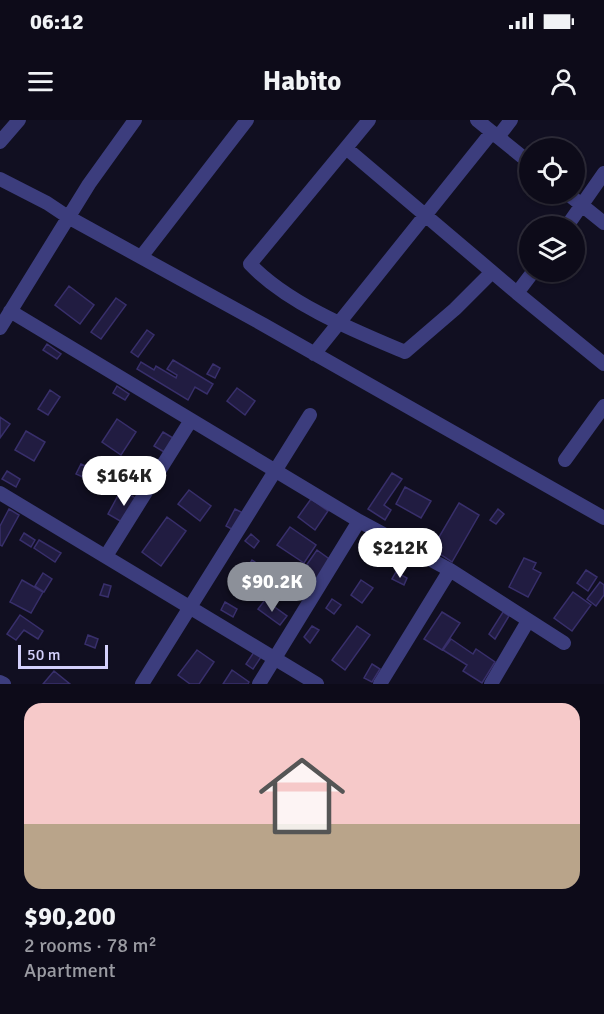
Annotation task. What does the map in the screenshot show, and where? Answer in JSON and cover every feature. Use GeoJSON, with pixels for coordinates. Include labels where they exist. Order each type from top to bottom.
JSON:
{"type":"FeatureCollection","features":[{"type":"Feature","properties":{"kind":"street"},"geometry":{"type":"LineString","coordinates":[[0,142],[19,120]]}},
{"type":"Feature","properties":{"kind":"street"},"geometry":{"type":"LineString","coordinates":[[0,327],[89,184],[135,120]]}},
{"type":"Feature","properties":{"kind":"street"},"geometry":{"type":"LineString","coordinates":[[141,257],[248,120]]}},
{"type":"Feature","properties":{"kind":"street"},"geometry":{"type":"LineString","coordinates":[[369,120],[250,264],[265,280],[338,323],[405,352],[455,309],[492,272]]}},
{"type":"Feature","properties":{"kind":"street"},"geometry":{"type":"LineString","coordinates":[[477,120],[519,154]]}},
{"type":"Feature","properties":{"kind":"street"},"geometry":{"type":"LineString","coordinates":[[314,354],[425,215],[511,120]]}},
{"type":"Feature","properties":{"kind":"street"},"geometry":{"type":"LineString","coordinates":[[346,148],[604,364]]}},
{"type":"Feature","properties":{"kind":"street"},"geometry":{"type":"LineString","coordinates":[[574,216],[604,173]]}},
{"type":"Feature","properties":{"kind":"street"},"geometry":{"type":"LineString","coordinates":[[0,179],[47,203],[68,217],[604,518]]}},
{"type":"Feature","properties":{"kind":"street"},"geometry":{"type":"LineString","coordinates":[[582,205],[604,223]]}},
{"type":"Feature","properties":{"kind":"street"},"geometry":{"type":"LineString","coordinates":[[517,293],[525,282]]}},
{"type":"Feature","properties":{"kind":"street"},"geometry":{"type":"LineString","coordinates":[[10,312],[359,521],[450,570],[564,643]]}},
{"type":"Feature","properties":{"kind":"street"},"geometry":{"type":"LineString","coordinates":[[565,460],[604,406]]}},
{"type":"Feature","properties":{"kind":"street"},"geometry":{"type":"LineString","coordinates":[[142,684],[310,415]]}},
{"type":"Feature","properties":{"kind":"street"},"geometry":{"type":"LineString","coordinates":[[106,556],[191,420]]}},
{"type":"Feature","properties":{"kind":"street"},"geometry":{"type":"LineString","coordinates":[[0,493],[317,684]]}},
{"type":"Feature","properties":{"kind":"street"},"geometry":{"type":"LineString","coordinates":[[259,684],[359,521]]}},
{"type":"Feature","properties":{"kind":"street"},"geometry":{"type":"LineString","coordinates":[[380,684],[450,570]]}},
{"type":"Feature","properties":{"kind":"street"},"geometry":{"type":"LineString","coordinates":[[491,684],[528,621]]}},
{"type":"Feature","properties":{"kind":"building"},"geometry":{"type":"Polygon","coordinates":[[[69,286],[94,305],[80,324],[55,305],[69,286]]]}},
{"type":"Feature","properties":{"kind":"building"},"geometry":{"type":"Polygon","coordinates":[[[116,298],[126,305],[101,339],[91,332],[116,298]]]}},
{"type":"Feature","properties":{"kind":"building"},"geometry":{"type":"Polygon","coordinates":[[[147,330],[154,335],[138,357],[131,352],[147,330]]]}},
{"type":"Feature","properties":{"kind":"building"},"geometry":{"type":"Polygon","coordinates":[[[47,344],[61,354],[57,359],[43,350],[47,344]]]}},
{"type":"Feature","properties":{"kind":"building"},"geometry":{"type":"Polygon","coordinates":[[[173,360],[213,384],[207,394],[195,387],[188,400],[137,369],[141,362],[154,370],[156,366],[176,378],[177,375],[167,369],[173,360]]]}},
{"type":"Feature","properties":{"kind":"building"},"geometry":{"type":"Polygon","coordinates":[[[213,364],[220,368],[215,378],[207,374],[213,364]]]}},
{"type":"Feature","properties":{"kind":"building"},"geometry":{"type":"Polygon","coordinates":[[[117,386],[129,394],[125,400],[113,393],[117,386]]]}},
{"type":"Feature","properties":{"kind":"building"},"geometry":{"type":"Polygon","coordinates":[[[237,388],[255,401],[245,415],[227,401],[237,388]]]}},
{"type":"Feature","properties":{"kind":"building"},"geometry":{"type":"Polygon","coordinates":[[[50,390],[60,397],[48,415],[38,409],[50,390]]]}},
{"type":"Feature","properties":{"kind":"building"},"geometry":{"type":"Polygon","coordinates":[[[0,417],[10,424],[0,438],[0,417]]]}},
{"type":"Feature","properties":{"kind":"building"},"geometry":{"type":"Polygon","coordinates":[[[117,419],[136,432],[121,455],[102,442],[117,419]]]}},
{"type":"Feature","properties":{"kind":"building"},"geometry":{"type":"Polygon","coordinates":[[[26,431],[45,442],[34,461],[15,450],[26,431]]]}},
{"type":"Feature","properties":{"kind":"building"},"geometry":{"type":"Polygon","coordinates":[[[163,432],[178,441],[169,455],[154,446],[163,432]]]}},
{"type":"Feature","properties":{"kind":"building"},"geometry":{"type":"Polygon","coordinates":[[[81,464],[92,469],[87,479],[76,474],[81,464]]]}},
{"type":"Feature","properties":{"kind":"building"},"geometry":{"type":"Polygon","coordinates":[[[7,471],[20,479],[16,487],[2,479],[7,471]]]}},
{"type":"Feature","properties":{"kind":"building"},"geometry":{"type":"Polygon","coordinates":[[[114,472],[124,478],[116,491],[106,484],[114,472]]]}},
{"type":"Feature","properties":{"kind":"building"},"geometry":{"type":"Polygon","coordinates":[[[392,473],[402,479],[384,505],[391,510],[385,520],[368,509],[392,473]]]}},
{"type":"Feature","properties":{"kind":"building"},"geometry":{"type":"Polygon","coordinates":[[[405,487],[431,501],[421,518],[396,504],[405,487]]]}},
{"type":"Feature","properties":{"kind":"building"},"geometry":{"type":"Polygon","coordinates":[[[121,490],[141,501],[127,525],[108,514],[121,490]]]}},
{"type":"Feature","properties":{"kind":"building"},"geometry":{"type":"Polygon","coordinates":[[[189,490],[211,506],[200,521],[178,504],[189,490]]]}},
{"type":"Feature","properties":{"kind":"building"},"geometry":{"type":"Polygon","coordinates":[[[311,499],[328,511],[315,530],[298,517],[311,499]]]}},
{"type":"Feature","properties":{"kind":"building"},"geometry":{"type":"Polygon","coordinates":[[[459,503],[479,515],[452,562],[432,549],[459,503]]]}},
{"type":"Feature","properties":{"kind":"building"},"geometry":{"type":"Polygon","coordinates":[[[9,509],[19,515],[2,546],[0,545],[0,526],[9,509]]]}},
{"type":"Feature","properties":{"kind":"building"},"geometry":{"type":"Polygon","coordinates":[[[235,509],[245,514],[235,531],[226,526],[235,509]]]}},
{"type":"Feature","properties":{"kind":"building"},"geometry":{"type":"Polygon","coordinates":[[[498,509],[504,514],[496,524],[490,520],[498,509]]]}},
{"type":"Feature","properties":{"kind":"building"},"geometry":{"type":"Polygon","coordinates":[[[167,517],[186,531],[161,566],[142,552],[167,517]]]}},
{"type":"Feature","properties":{"kind":"building"},"geometry":{"type":"Polygon","coordinates":[[[290,527],[316,545],[304,563],[277,545],[290,527]]]}},
{"type":"Feature","properties":{"kind":"building"},"geometry":{"type":"Polygon","coordinates":[[[24,533],[35,540],[31,547],[20,540],[24,533]]]}},
{"type":"Feature","properties":{"kind":"building"},"geometry":{"type":"Polygon","coordinates":[[[251,534],[259,541],[254,548],[245,541],[251,534]]]}},
{"type":"Feature","properties":{"kind":"building"},"geometry":{"type":"Polygon","coordinates":[[[39,540],[61,553],[55,562],[34,548],[39,540]]]}},
{"type":"Feature","properties":{"kind":"building"},"geometry":{"type":"Polygon","coordinates":[[[317,550],[332,561],[316,585],[308,579],[310,575],[303,570],[317,550]]]}},
{"type":"Feature","properties":{"kind":"building"},"geometry":{"type":"Polygon","coordinates":[[[524,558],[536,563],[533,569],[541,573],[528,597],[509,587],[524,558]]]}},
{"type":"Feature","properties":{"kind":"building"},"geometry":{"type":"Polygon","coordinates":[[[252,560],[265,569],[253,590],[239,581],[252,560]]]}},
{"type":"Feature","properties":{"kind":"building"},"geometry":{"type":"Polygon","coordinates":[[[586,570],[597,577],[588,591],[577,583],[586,570]]]}},
{"type":"Feature","properties":{"kind":"building"},"geometry":{"type":"Polygon","coordinates":[[[396,572],[407,578],[404,585],[392,579],[396,572]]]}},
{"type":"Feature","properties":{"kind":"building"},"geometry":{"type":"Polygon","coordinates":[[[43,573],[52,579],[44,592],[35,586],[43,573]]]}},
{"type":"Feature","properties":{"kind":"building"},"geometry":{"type":"Polygon","coordinates":[[[22,580],[43,592],[31,613],[10,602],[22,580]]]}},
{"type":"Feature","properties":{"kind":"building"},"geometry":{"type":"Polygon","coordinates":[[[361,580],[373,588],[362,603],[351,595],[361,580]]]}},
{"type":"Feature","properties":{"kind":"building"},"geometry":{"type":"Polygon","coordinates":[[[600,582],[604,585],[604,595],[596,606],[587,599],[600,582]]]}},
{"type":"Feature","properties":{"kind":"building"},"geometry":{"type":"Polygon","coordinates":[[[104,584],[111,586],[108,597],[100,595],[104,584]]]}},
{"type":"Feature","properties":{"kind":"building"},"geometry":{"type":"Polygon","coordinates":[[[573,592],[591,605],[572,631],[554,618],[573,592]]]}},
{"type":"Feature","properties":{"kind":"building"},"geometry":{"type":"Polygon","coordinates":[[[332,599],[341,605],[334,614],[326,608],[332,599]]]}},
{"type":"Feature","properties":{"kind":"building"},"geometry":{"type":"Polygon","coordinates":[[[265,600],[287,616],[280,625],[258,609],[265,600]]]}},
{"type":"Feature","properties":{"kind":"building"},"geometry":{"type":"Polygon","coordinates":[[[225,602],[237,609],[233,617],[221,610],[225,602]]]}},
{"type":"Feature","properties":{"kind":"building"},"geometry":{"type":"Polygon","coordinates":[[[442,612],[460,623],[442,650],[424,639],[442,612]]]}},
{"type":"Feature","properties":{"kind":"building"},"geometry":{"type":"Polygon","coordinates":[[[503,612],[509,616],[495,639],[489,634],[503,612]]]}},
{"type":"Feature","properties":{"kind":"building"},"geometry":{"type":"Polygon","coordinates":[[[20,615],[43,631],[38,639],[24,630],[16,640],[7,634],[20,615]]]}},
{"type":"Feature","properties":{"kind":"building"},"geometry":{"type":"Polygon","coordinates":[[[312,626],[319,630],[310,643],[304,637],[312,626]]]}},
{"type":"Feature","properties":{"kind":"building"},"geometry":{"type":"Polygon","coordinates":[[[357,626],[370,635],[345,670],[332,660],[357,626]]]}},
{"type":"Feature","properties":{"kind":"building"},"geometry":{"type":"Polygon","coordinates":[[[88,635],[98,639],[95,648],[85,644],[88,635]]]}},
{"type":"Feature","properties":{"kind":"building"},"geometry":{"type":"Polygon","coordinates":[[[451,639],[473,654],[476,649],[495,662],[482,683],[463,671],[467,665],[443,650],[451,639]]]}},
{"type":"Feature","properties":{"kind":"building"},"geometry":{"type":"Polygon","coordinates":[[[197,650],[214,662],[199,684],[190,684],[178,675],[197,650]]]}},
{"type":"Feature","properties":{"kind":"building"},"geometry":{"type":"Polygon","coordinates":[[[254,652],[261,657],[253,669],[246,664],[254,652]]]}},
{"type":"Feature","properties":{"kind":"building"},"geometry":{"type":"Polygon","coordinates":[[[372,664],[380,669],[372,682],[364,678],[372,664]]]}},
{"type":"Feature","properties":{"kind":"building"},"geometry":{"type":"Polygon","coordinates":[[[232,670],[249,682],[248,684],[223,684],[232,670]]]}},
{"type":"Feature","properties":{"kind":"building"},"geometry":{"type":"Polygon","coordinates":[[[54,671],[70,684],[43,684],[54,671]]]}}]}
